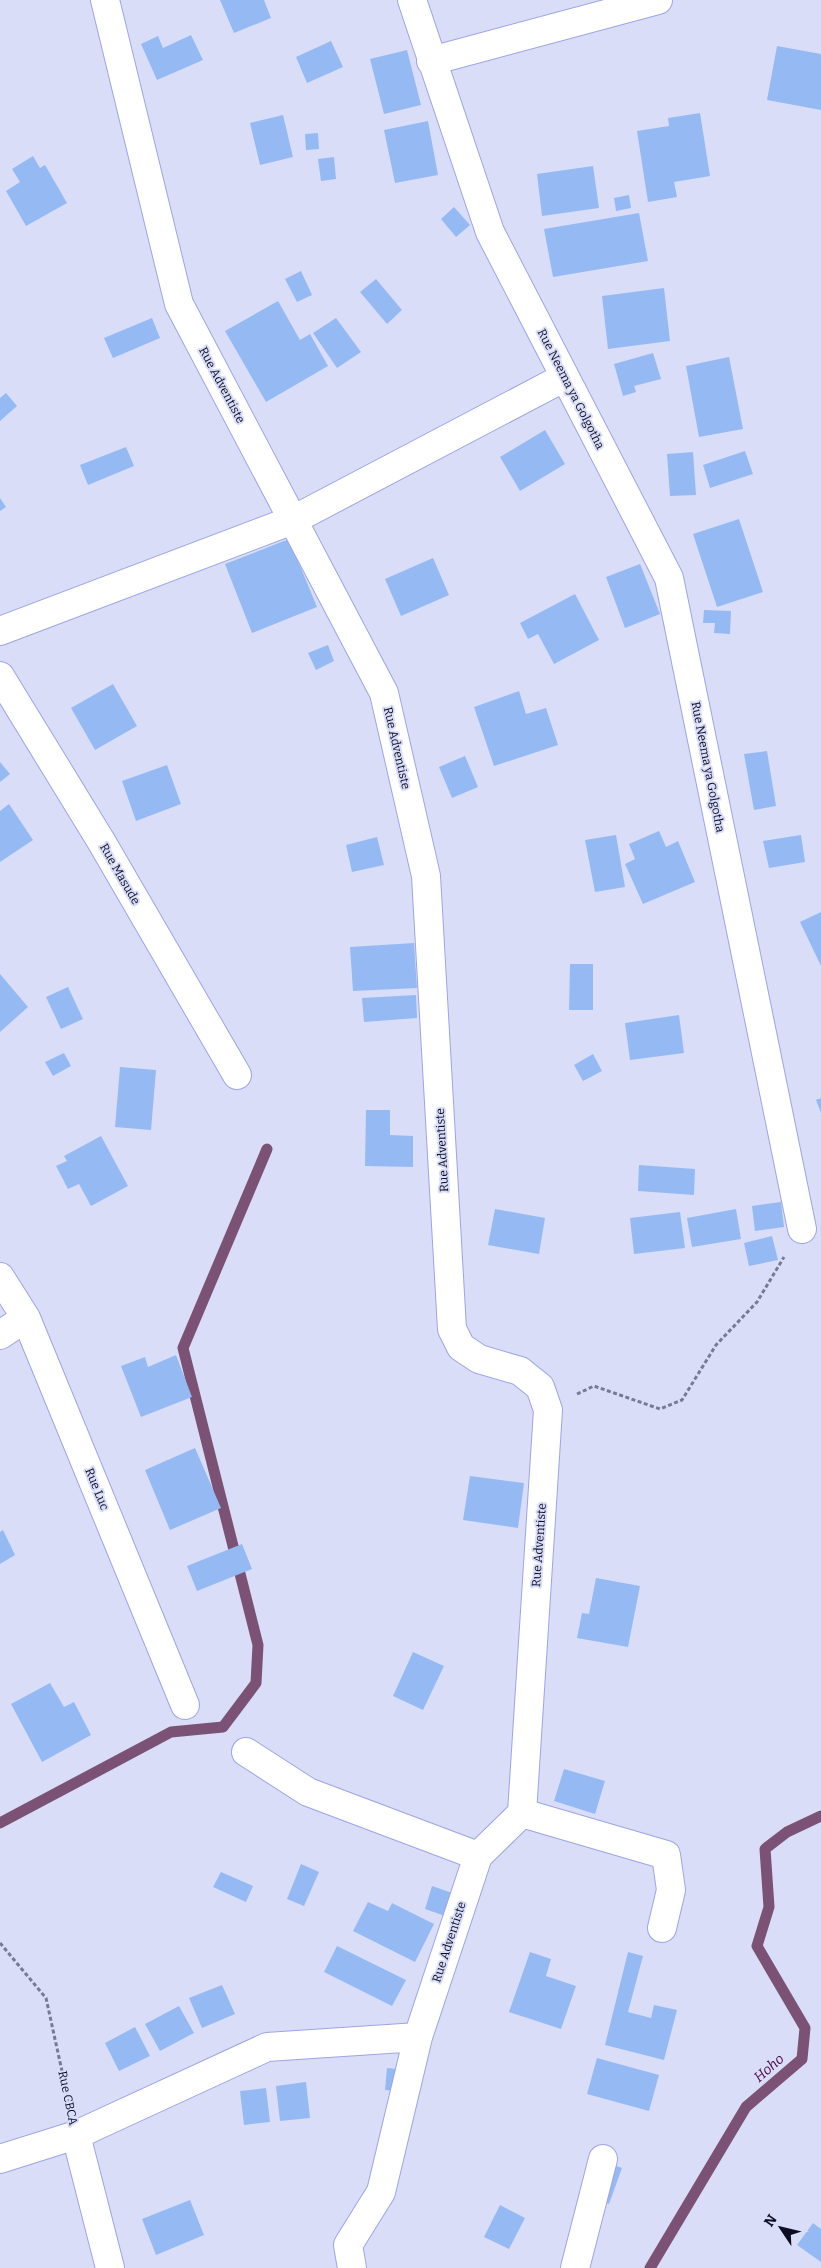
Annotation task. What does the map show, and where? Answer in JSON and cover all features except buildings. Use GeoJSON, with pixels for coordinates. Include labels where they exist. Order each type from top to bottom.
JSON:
{"type":"FeatureCollection","features":[{"type":"Feature","properties":{"kind":"street","name":"Rue Adventiste"},"geometry":{"type":"LineString","coordinates":[[104,0],[179,304],[384,693],[426,876],[452,1329],[461,1347],[479,1360],[520,1371],[540,1387],[548,1410],[522,1813],[478,1856],[418,2037],[381,2192],[348,2245],[352,2268]]}},
{"type":"Feature","properties":{"kind":"street","name":"Rue Neema ya Golgotha"},"geometry":{"type":"LineString","coordinates":[[412,0],[490,232],[669,578],[802,1229]]}},
{"type":"Feature","properties":{"kind":"street"},"geometry":{"type":"LineString","coordinates":[[431,61],[658,0]]}},
{"type":"Feature","properties":{"kind":"street"},"geometry":{"type":"LineString","coordinates":[[0,631],[293,520],[564,376]]}},
{"type":"Feature","properties":{"kind":"street","name":"Rue Masude"},"geometry":{"type":"LineString","coordinates":[[0,676],[101,841],[237,1075]]}},
{"type":"Feature","properties":{"kind":"street","name":"Rue Luc"},"geometry":{"type":"LineString","coordinates":[[0,1277],[26,1318],[186,1705]]}},
{"type":"Feature","properties":{"kind":"street"},"geometry":{"type":"LineString","coordinates":[[0,1335],[26,1318]]}},
{"type":"Feature","properties":{"kind":"street"},"geometry":{"type":"LineString","coordinates":[[246,1752],[308,1792],[478,1856]]}},
{"type":"Feature","properties":{"kind":"street"},"geometry":{"type":"LineString","coordinates":[[522,1813],[666,1854],[671,1890],[662,1928]]}},
{"type":"Feature","properties":{"kind":"street"},"geometry":{"type":"LineString","coordinates":[[0,2159],[76,2135],[267,2047],[418,2037]]}},
{"type":"Feature","properties":{"kind":"street","name":"Rue CBCA"},"geometry":{"type":"LineString","coordinates":[[76,2135],[110,2268]]}},
{"type":"Feature","properties":{"kind":"street"},"geometry":{"type":"LineString","coordinates":[[575,2268],[603,2158]]}},
{"type":"Feature","properties":{"kind":"path"},"geometry":{"type":"LineString","coordinates":[[548,1410],[594,1386],[660,1409],[682,1400],[716,1345],[756,1302],[802,1229]]}},
{"type":"Feature","properties":{"kind":"path","name":"Rue CBCA"},"geometry":{"type":"LineString","coordinates":[[0,1942],[46,1998],[76,2135]]}},
{"type":"Feature","properties":{"kind":"waterway"},"geometry":{"type":"LineString","coordinates":[[0,1823],[171,1732],[223,1727],[256,1683],[258,1645],[183,1348],[267,1149]]}},
{"type":"Feature","properties":{"kind":"waterway","name":"Hoho"},"geometry":{"type":"LineString","coordinates":[[650,2268],[746,2107],[802,2059],[805,2028],[757,1946],[769,1907],[765,1849],[787,1832],[821,1816]]}}]}
